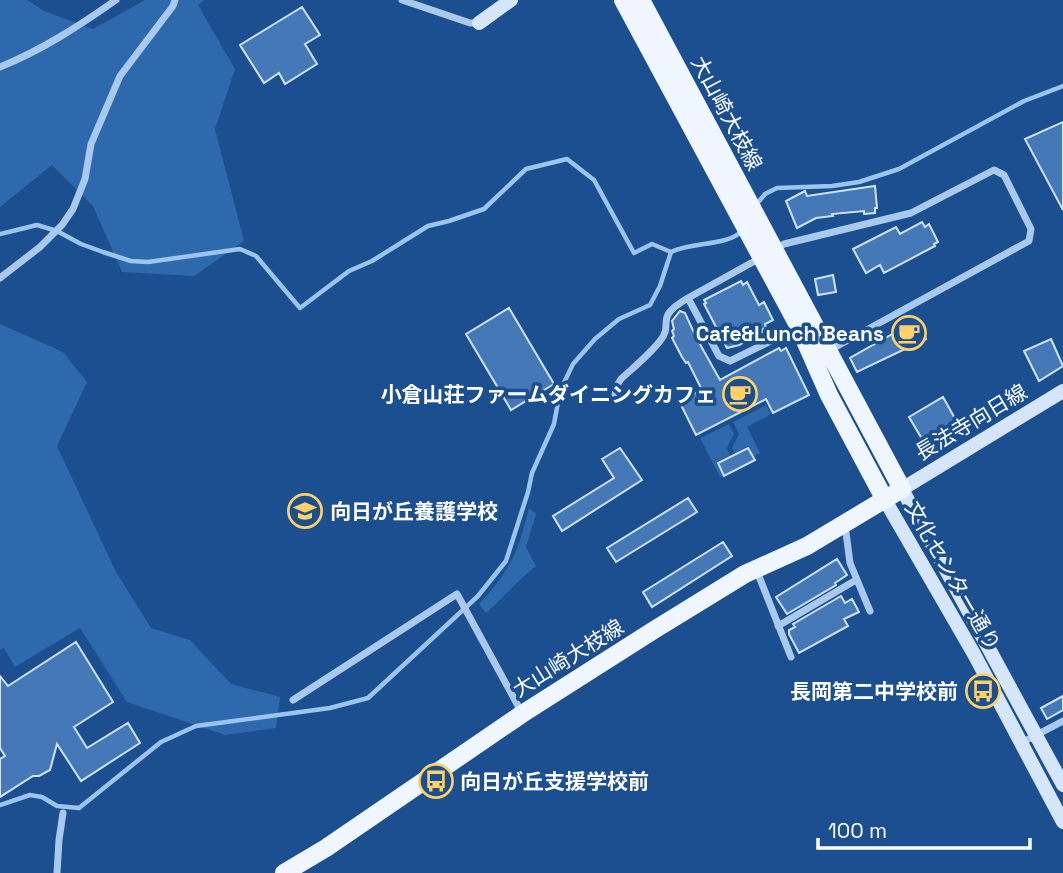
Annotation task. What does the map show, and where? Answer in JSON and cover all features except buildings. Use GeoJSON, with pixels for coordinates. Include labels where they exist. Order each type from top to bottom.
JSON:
{"type":"FeatureCollection","features":[{"type":"Feature","properties":{"kind":"main road","name":"大山崎大枝線"},"geometry":{"type":"LineString","coordinates":[[622,0],[768,253],[799,327],[821,355],[829,395],[885,500]]}},
{"type":"Feature","properties":{"kind":"main road","name":"大山崎大枝線"},"geometry":{"type":"LineString","coordinates":[[284,873],[337,841],[522,714],[755,569],[807,546],[902,489],[821,355],[641,0]]}},
{"type":"Feature","properties":{"kind":"street"},"geometry":{"type":"LineString","coordinates":[[0,67],[27,56],[78,27],[116,0]]}},
{"type":"Feature","properties":{"kind":"street"},"geometry":{"type":"LineString","coordinates":[[0,278],[40,247],[62,225],[73,209],[85,179],[91,144],[120,76],[175,0]]}},
{"type":"Feature","properties":{"kind":"street"},"geometry":{"type":"LineString","coordinates":[[402,0],[470,23],[479,23],[511,0]]}},
{"type":"Feature","properties":{"kind":"street"},"geometry":{"type":"LineString","coordinates":[[615,396],[621,379],[663,339],[667,313],[688,298],[784,244],[911,214],[995,170],[1004,175],[1031,229],[1029,241],[821,355]]}},
{"type":"Feature","properties":{"kind":"street"},"geometry":{"type":"LineString","coordinates":[[688,298],[719,356],[730,361],[799,327]]}},
{"type":"Feature","properties":{"kind":"street","name":"長法寺向日線"},"geometry":{"type":"LineString","coordinates":[[902,489],[1063,391]]}},
{"type":"Feature","properties":{"kind":"street","name":"文化センター通り"},"geometry":{"type":"LineString","coordinates":[[902,489],[1063,785]]}},
{"type":"Feature","properties":{"kind":"street","name":"文化センター通り"},"geometry":{"type":"LineString","coordinates":[[885,500],[974,654],[1063,822]]}},
{"type":"Feature","properties":{"kind":"street"},"geometry":{"type":"LineString","coordinates":[[845,524],[850,563],[870,611]]}},
{"type":"Feature","properties":{"kind":"street"},"geometry":{"type":"LineString","coordinates":[[755,569],[791,657]]}},
{"type":"Feature","properties":{"kind":"street"},"geometry":{"type":"LineString","coordinates":[[778,626],[856,580]]}},
{"type":"Feature","properties":{"kind":"street"},"geometry":{"type":"LineString","coordinates":[[293,700],[457,594],[522,714]]}},
{"type":"Feature","properties":{"kind":"street"},"geometry":{"type":"LineString","coordinates":[[1021,743],[1063,721]]}},
{"type":"Feature","properties":{"kind":"street"},"geometry":{"type":"LineString","coordinates":[[57,873],[63,813]]}},
{"type":"Feature","properties":{"kind":"shaded area"},"geometry":{"type":"Polygon","coordinates":[[[0,0],[27,0],[44,11],[93,29],[145,0],[204,0],[198,5],[235,69],[215,129],[244,241],[194,276],[122,272],[93,206],[52,165],[0,207],[0,0]]]}},
{"type":"Feature","properties":{"kind":"shaded area"},"geometry":{"type":"Polygon","coordinates":[[[0,324],[63,352],[87,382],[57,446],[116,572],[151,628],[190,640],[231,684],[280,697],[276,728],[225,735],[127,702],[80,628],[15,667],[4,648],[0,650],[0,324]]]}},
{"type":"Feature","properties":{"kind":"shaded area"},"geometry":{"type":"Polygon","coordinates":[[[766,405],[771,414],[747,427],[760,453],[754,456],[748,446],[735,453],[732,448],[739,434],[733,422],[766,405]]]}},
{"type":"Feature","properties":{"kind":"shaded area"},"geometry":{"type":"Polygon","coordinates":[[[729,424],[734,434],[727,448],[730,455],[716,462],[723,476],[720,477],[700,438],[729,424]]]}},
{"type":"Feature","properties":{"kind":"shaded area"},"geometry":{"type":"Polygon","coordinates":[[[529,508],[536,514],[526,547],[536,566],[486,613],[479,604],[499,581],[512,560],[529,508]]]}},
{"type":"Feature","properties":{"kind":"waterway"},"geometry":{"type":"LineString","coordinates":[[756,205],[765,194],[777,188],[859,182],[899,169],[1024,101],[1063,86]]}},
{"type":"Feature","properties":{"kind":"waterway"},"geometry":{"type":"LineString","coordinates":[[0,234],[37,225],[131,261],[148,262],[240,249],[256,256],[300,308],[349,271],[372,261],[428,226],[484,209],[526,169],[567,159],[594,180],[634,253],[652,244],[671,252]]}},
{"type":"Feature","properties":{"kind":"waterway"},"geometry":{"type":"LineString","coordinates":[[0,805],[30,795],[42,797],[57,806],[79,808],[161,742],[196,726],[330,708],[368,698],[478,596],[506,561],[532,473],[554,424],[560,391],[573,364],[595,339],[619,319],[650,305],[660,286],[671,252],[719,242],[742,231]]}},
{"type":"Feature","properties":{"kind":"place","name":"Cafe&Lunch Beans"},"geometry":{"type":"Point","coordinates":[909,333]}},
{"type":"Feature","properties":{"kind":"place","name":"小倉山荘ファームダイニングカフェ"},"geometry":{"type":"Point","coordinates":[740,394]}},
{"type":"Feature","properties":{"kind":"place","name":"向日が丘養護学校"},"geometry":{"type":"Point","coordinates":[305,511]}},
{"type":"Feature","properties":{"kind":"place","name":"長岡第二中学校前"},"geometry":{"type":"Point","coordinates":[983,691]}},
{"type":"Feature","properties":{"kind":"place","name":"向日が丘支援学校前"},"geometry":{"type":"Point","coordinates":[436,781]}}]}
